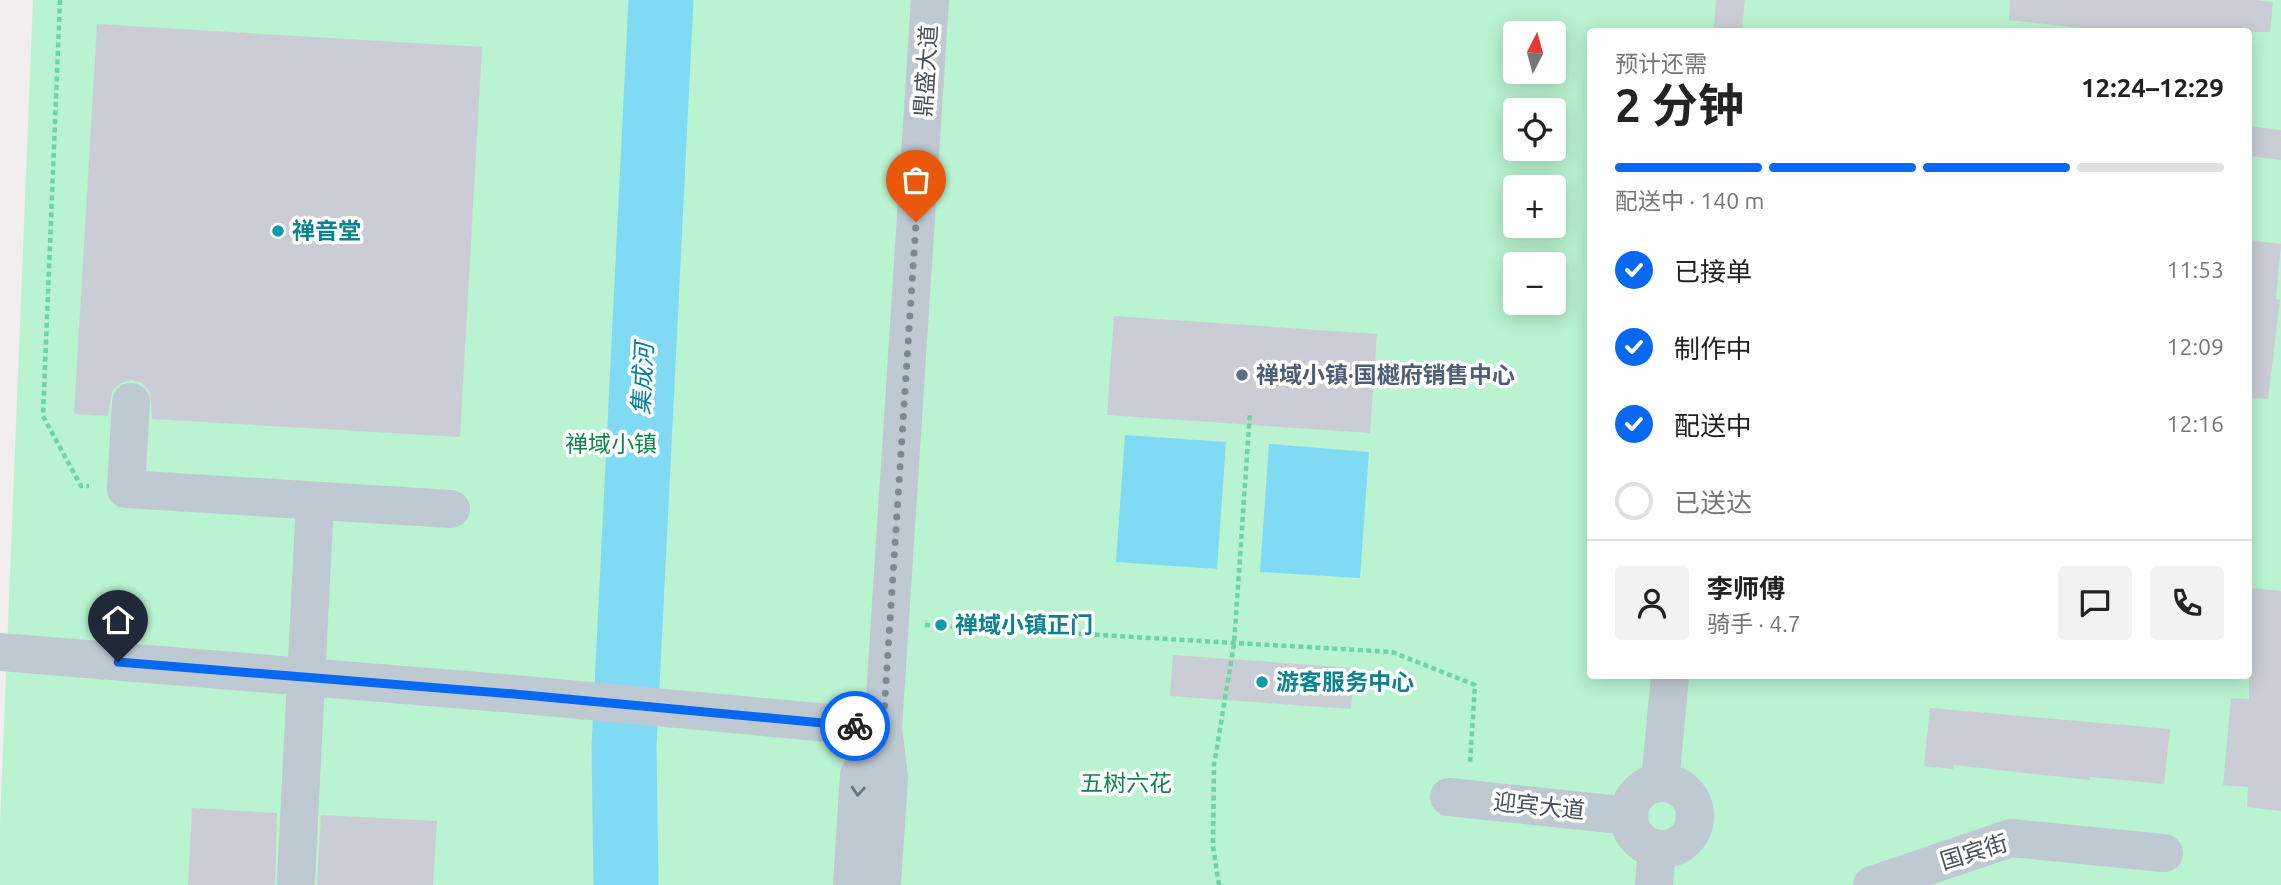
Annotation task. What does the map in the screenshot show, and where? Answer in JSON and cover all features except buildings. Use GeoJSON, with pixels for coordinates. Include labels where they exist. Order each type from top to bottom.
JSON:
{"type":"FeatureCollection","features":[{"type":"Feature","properties":{"kind":"street","name":"鼎盛大道"},"geometry":{"type":"LineString","coordinates":[[882,885],[889,777],[883,728],[930,0]]}},
{"type":"Feature","properties":{"kind":"street"},"geometry":{"type":"LineString","coordinates":[[131,401],[126,489],[451,509]]}},
{"type":"Feature","properties":{"kind":"street"},"geometry":{"type":"LineString","coordinates":[[296,880],[315,501]]}},
{"type":"Feature","properties":{"kind":"street"},"geometry":{"type":"LineString","coordinates":[[0,652],[514,694],[883,728]]}},
{"type":"Feature","properties":{"kind":"street"},"geometry":{"type":"LineString","coordinates":[[1660,782],[1670,679]]}},
{"type":"Feature","properties":{"kind":"street","name":"鼎盛大道"},"geometry":{"type":"LineString","coordinates":[[852,885],[859,775],[883,728]]}},
{"type":"Feature","properties":{"kind":"street"},"geometry":{"type":"LineString","coordinates":[[1660,782],[1686,792],[1696,813],[1691,836],[1671,850],[1661,875],[1648,848],[1630,832],[1628,808],[1641,789],[1660,782]]}},
{"type":"Feature","properties":{"kind":"street","name":"迎宾大道"},"geometry":{"type":"LineString","coordinates":[[1457,798],[1629,816]]}},
{"type":"Feature","properties":{"kind":"street","name":"国宾街"},"geometry":{"type":"LineString","coordinates":[[1871,885],[2011,838],[2164,853]]}},
{"type":"Feature","properties":{"kind":"path"},"geometry":{"type":"LineString","coordinates":[[60,0],[43,416],[81,486],[126,489]]}},
{"type":"Feature","properties":{"kind":"path"},"geometry":{"type":"LineString","coordinates":[[1219,885],[1213,846],[1214,765],[1234,644],[1250,412]]}},
{"type":"Feature","properties":{"kind":"path"},"geometry":{"type":"LineString","coordinates":[[890,624],[1392,652],[1475,685],[1457,798]]}},
{"type":"Feature","properties":{"kind":"green space","name":"禅域小镇"},"geometry":{"type":"Polygon","coordinates":[[[33,0],[2281,0],[2281,885],[0,885],[0,824],[33,0]]]}},
{"type":"Feature","properties":{"kind":"water"},"geometry":{"type":"Polygon","coordinates":[[[1125,435],[1226,442],[1217,569],[1116,562],[1125,435]]]}},
{"type":"Feature","properties":{"kind":"water"},"geometry":{"type":"Polygon","coordinates":[[[1269,444],[1369,452],[1360,578],[1260,572],[1269,444]]]}},
{"type":"Feature","properties":{"kind":"waterway","name":"集成河"},"geometry":{"type":"LineString","coordinates":[[626,885],[624,747],[661,0]]}},
{"type":"Feature","properties":{"kind":"way so far"},"geometry":{"type":"LineString","coordinates":[[855,726],[883,728],[916,222]]}},
{"type":"Feature","properties":{"kind":"place","name":"禅音堂"},"geometry":{"type":"Point","coordinates":[278,231]}},
{"type":"Feature","properties":{"kind":"place","name":"禅域小镇·国樾府销售中心"},"geometry":{"type":"Point","coordinates":[1242,375]}},
{"type":"Feature","properties":{"kind":"place","name":"禅域小镇正门"},"geometry":{"type":"Point","coordinates":[941,625]}},
{"type":"Feature","properties":{"kind":"place","name":"游客服务中心"},"geometry":{"type":"Point","coordinates":[1262,682]}},
{"type":"Feature","properties":{"kind":"route"},"geometry":{"type":"LineString","coordinates":[[118,662],[514,694],[855,726]]}},
{"type":"Feature","properties":{"kind":"park label","name":"五树六花"},"geometry":{"type":"Point","coordinates":[1126,783]}}]}
